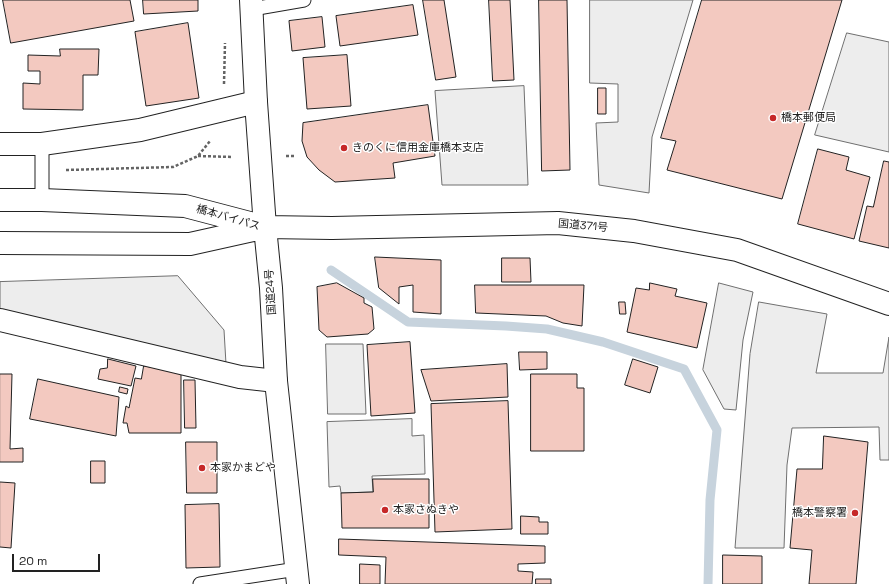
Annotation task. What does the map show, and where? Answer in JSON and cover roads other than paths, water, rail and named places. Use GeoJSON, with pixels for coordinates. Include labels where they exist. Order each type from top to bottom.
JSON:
{"type":"FeatureCollection","features":[{"type":"Feature","properties":{"kind":"main road","name":"国道24号"},"geometry":{"type":"LineString","coordinates":[[252,4],[256,102],[271,288],[276,381],[297,577]]}},
{"type":"Feature","properties":{"kind":"main road"},"geometry":{"type":"LineString","coordinates":[[0,144],[42,144],[140,130],[256,102]]}},
{"type":"Feature","properties":{"kind":"main road","name":"橋本バイパス"},"geometry":{"type":"LineString","coordinates":[[0,200],[42,200],[185,206],[265,227]]}},
{"type":"Feature","properties":{"kind":"main road","name":"国道371号"},"geometry":{"type":"LineString","coordinates":[[265,227],[332,228],[558,223],[634,231],[736,250],[889,304]]}},
{"type":"Feature","properties":{"kind":"main road","name":"橋本バイパス"},"geometry":{"type":"LineString","coordinates":[[0,244],[190,244],[265,227]]}},
{"type":"Feature","properties":{"kind":"main road"},"geometry":{"type":"LineString","coordinates":[[0,320],[240,377],[276,381]]}},
{"type":"Feature","properties":{"kind":"lane"},"geometry":{"type":"LineString","coordinates":[[252,4],[304,0]]}},
{"type":"Feature","properties":{"kind":"lane"},"geometry":{"type":"LineString","coordinates":[[42,144],[42,200]]}},
{"type":"Feature","properties":{"kind":"lane"},"geometry":{"type":"LineString","coordinates":[[200,584],[297,577]]}},
{"type":"Feature","properties":{"kind":"waterway"},"geometry":{"type":"LineString","coordinates":[[331,270],[408,322],[547,329],[603,342],[684,369],[717,430],[710,500],[708,584]]}},
{"type":"Feature","properties":{"kind":"place","name":"橋本郵便局"},"geometry":{"type":"Point","coordinates":[773,118]}},
{"type":"Feature","properties":{"kind":"place","name":"きのくに信用金庫橋本支店"},"geometry":{"type":"Point","coordinates":[344,148]}},
{"type":"Feature","properties":{"kind":"place","name":"本家かまどや"},"geometry":{"type":"Point","coordinates":[202,468]}},
{"type":"Feature","properties":{"kind":"place","name":"本家さぬきや"},"geometry":{"type":"Point","coordinates":[385,510]}},
{"type":"Feature","properties":{"kind":"place","name":"橋本警察署"},"geometry":{"type":"Point","coordinates":[855,513]}}]}
